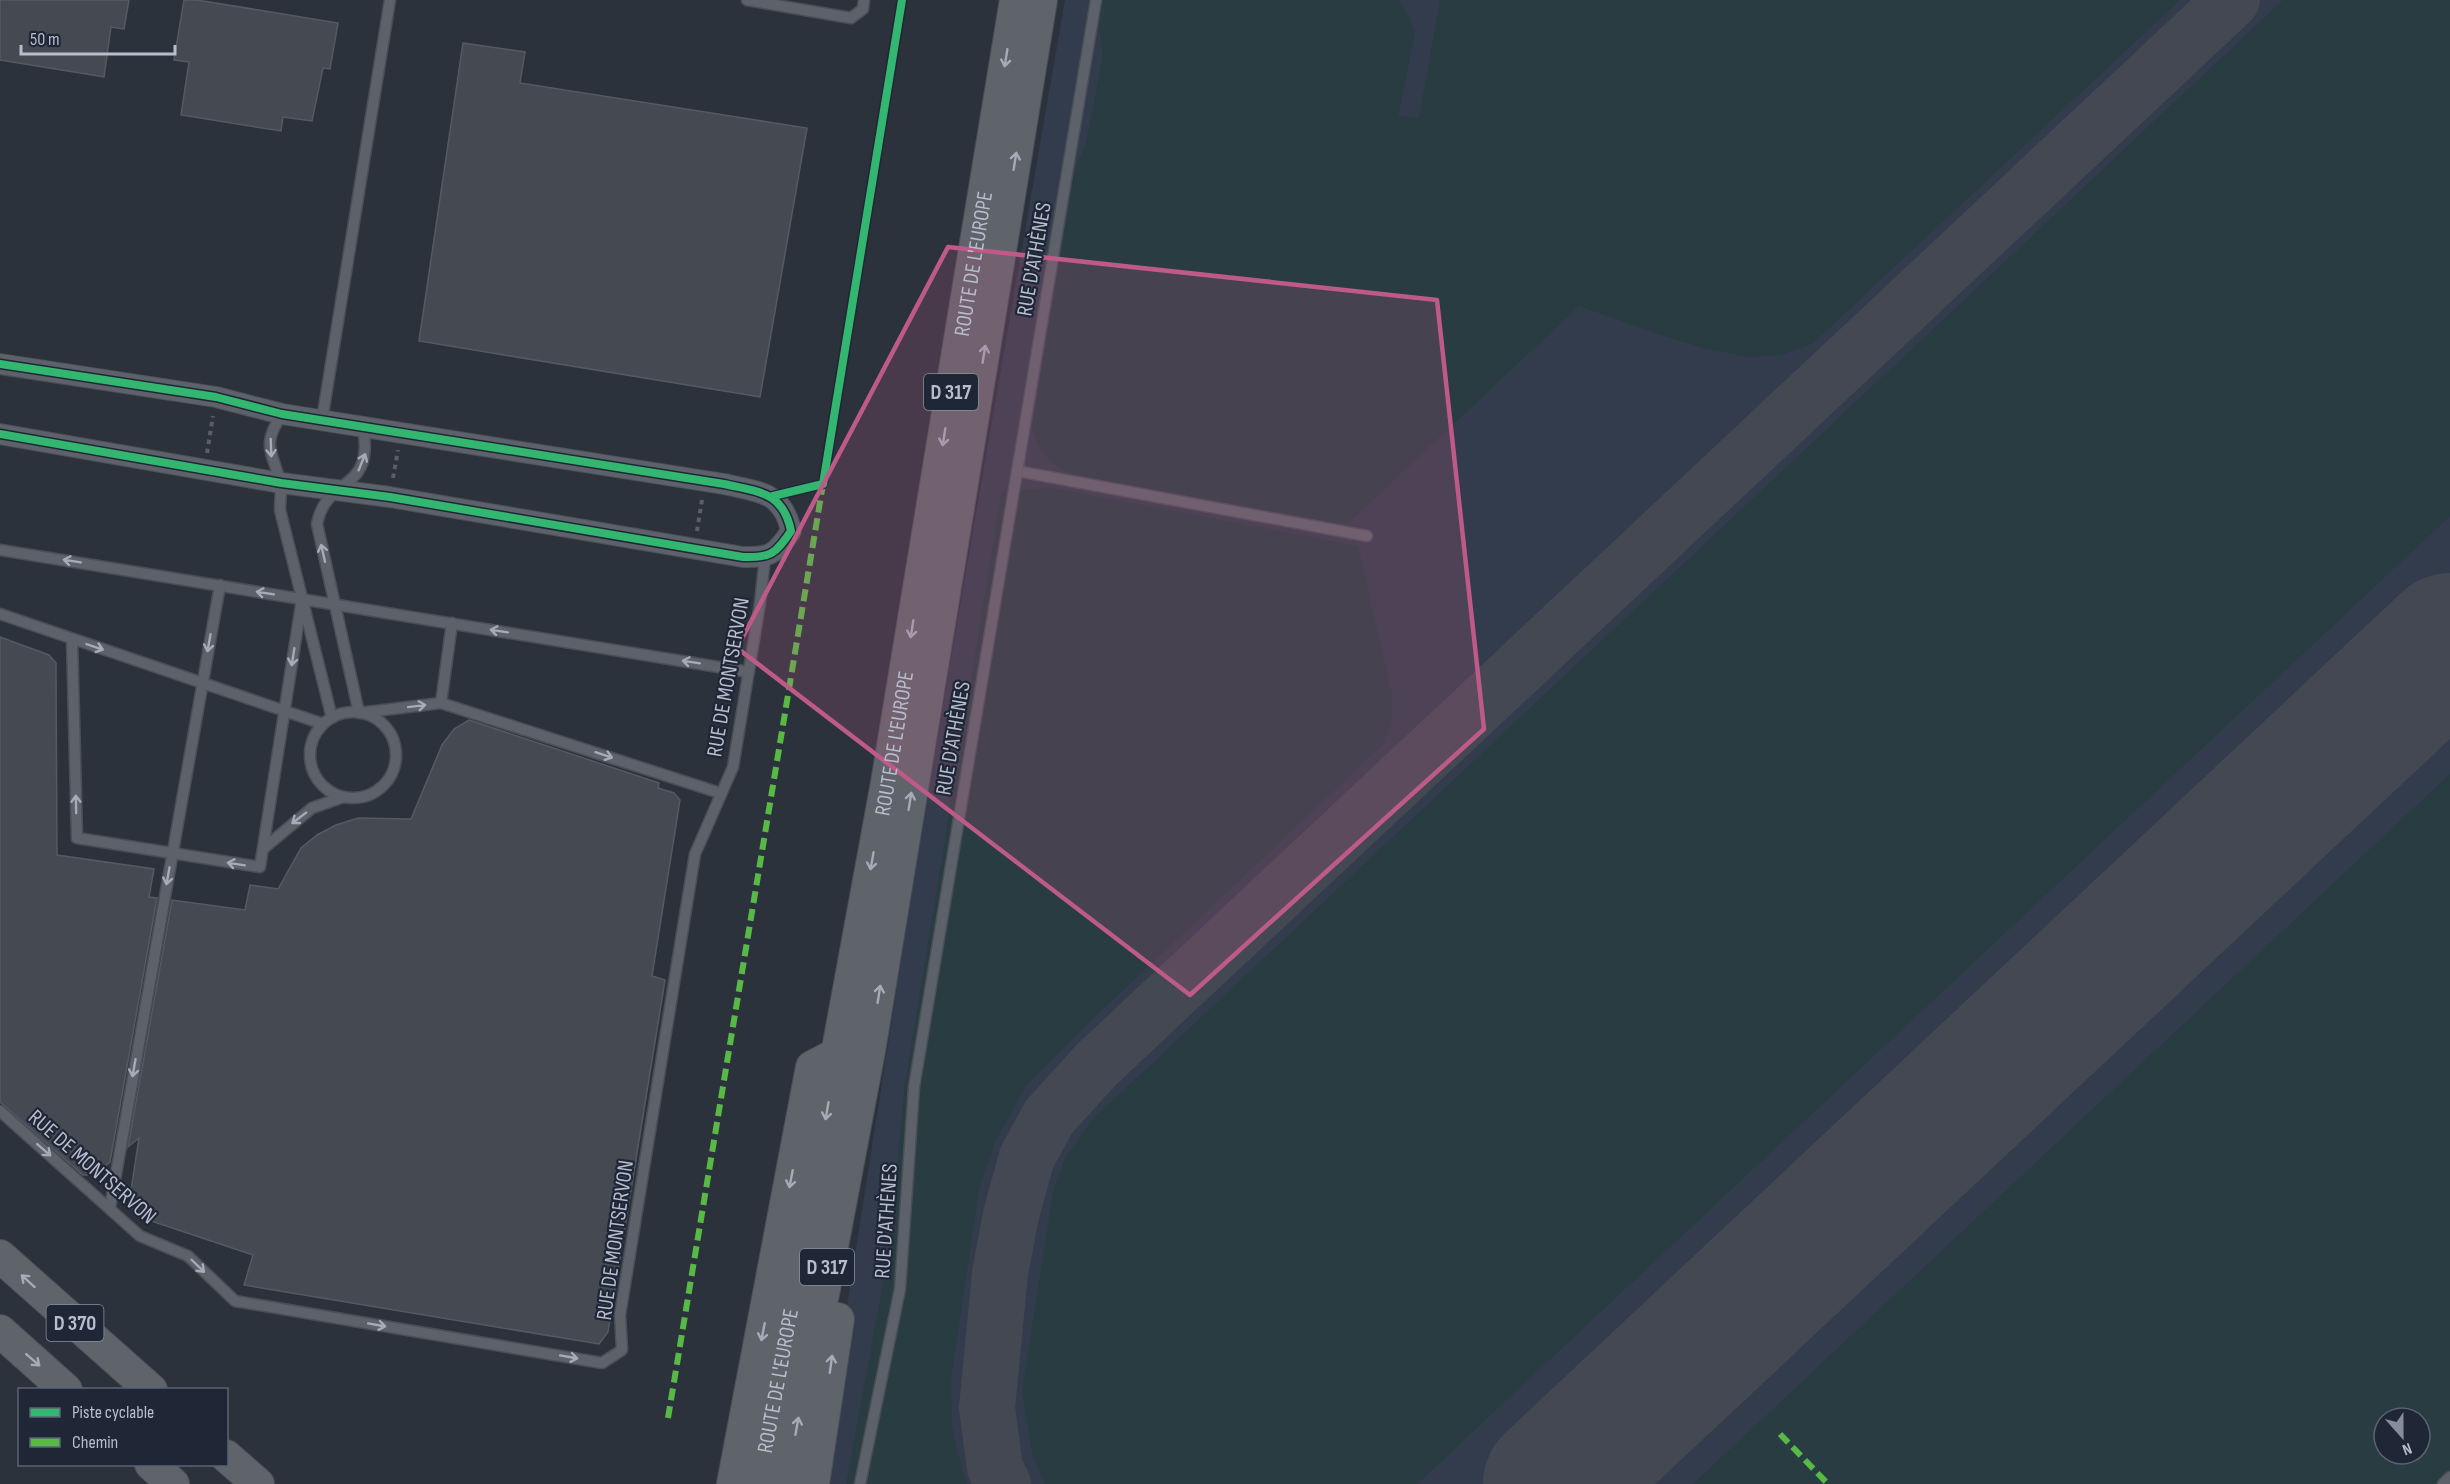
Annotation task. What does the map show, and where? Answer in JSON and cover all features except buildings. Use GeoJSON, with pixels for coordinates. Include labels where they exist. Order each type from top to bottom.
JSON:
{"type":"FeatureCollection","features":[{"type":"Feature","properties":{"kind":"main road","name":"ROUTE DE L'EUROPE"},"geometry":{"type":"LineString","coordinates":[[758,1484],[887,783],[1016,0]]}},
{"type":"Feature","properties":{"kind":"main road","name":"ROUTE DE L'EUROPE"},"geometry":{"type":"LineString","coordinates":[[787,1484],[869,1051],[1041,0]]}},
{"type":"Feature","properties":{"kind":"main road"},"geometry":{"type":"LineString","coordinates":[[813,1484],[874,1074],[869,1051]]}},
{"type":"Feature","properties":{"kind":"main road"},"geometry":{"type":"LineString","coordinates":[[733,1484],[812,1067],[837,1054]]}},
{"type":"Feature","properties":{"kind":"main road","name":"D 370"},"geometry":{"type":"LineString","coordinates":[[0,1256],[150,1388]]}},
{"type":"Feature","properties":{"kind":"main road","name":"D 370"},"geometry":{"type":"LineString","coordinates":[[0,1331],[65,1388]]}},
{"type":"Feature","properties":{"kind":"main road"},"geometry":{"type":"LineString","coordinates":[[228,1458],[258,1484]]}},
{"type":"Feature","properties":{"kind":"main road"},"geometry":{"type":"LineString","coordinates":[[153,1466],[173,1484]]}},
{"type":"Feature","properties":{"kind":"street"},"geometry":{"type":"LineString","coordinates":[[0,364],[216,397],[282,414],[401,431],[705,482],[773,496],[788,516],[791,531],[782,544],[765,558],[743,557],[390,496],[281,483],[0,434]]}},
{"type":"Feature","properties":{"kind":"lane"},"geometry":{"type":"LineString","coordinates":[[322,420],[390,0]]}},
{"type":"Feature","properties":{"kind":"lane"},"geometry":{"type":"LineString","coordinates":[[747,0],[851,18],[863,9],[864,0]]}},
{"type":"Feature","properties":{"kind":"lane","name":"RUE D'ATHÈNES"},"geometry":{"type":"LineString","coordinates":[[860,1484],[900,1289],[914,1087],[1096,0]]}},
{"type":"Feature","properties":{"kind":"lane"},"geometry":{"type":"LineString","coordinates":[[282,414],[273,432],[269,453],[281,483],[280,510],[328,721]]}},
{"type":"Feature","properties":{"kind":"lane"},"geometry":{"type":"LineString","coordinates":[[359,713],[317,524],[319,510],[363,466],[366,453],[363,427]]}},
{"type":"Feature","properties":{"kind":"lane"},"geometry":{"type":"LineString","coordinates":[[1017,471],[1367,536]]}},
{"type":"Feature","properties":{"kind":"lane"},"geometry":{"type":"LineString","coordinates":[[0,550],[749,672]]}},
{"type":"Feature","properties":{"kind":"lane","name":"RUE DE MONTSERVON"},"geometry":{"type":"LineString","coordinates":[[0,1111],[140,1236],[188,1256],[235,1301],[602,1363],[622,1350],[620,1315],[695,854],[733,767],[760,603],[765,558]]}},
{"type":"Feature","properties":{"kind":"lane"},"geometry":{"type":"LineString","coordinates":[[110,1208],[220,585]]}},
{"type":"Feature","properties":{"kind":"lane"},"geometry":{"type":"LineString","coordinates":[[72,639],[77,838],[260,867],[302,599]]}},
{"type":"Feature","properties":{"kind":"lane"},"geometry":{"type":"LineString","coordinates":[[0,615],[285,711],[328,721]]}},
{"type":"Feature","properties":{"kind":"lane"},"geometry":{"type":"LineString","coordinates":[[441,703],[452,623]]}},
{"type":"Feature","properties":{"kind":"lane"},"geometry":{"type":"LineString","coordinates":[[343,797],[324,786],[312,768],[310,754],[313,740],[328,721],[345,713],[441,703],[720,793]]}},
{"type":"Feature","properties":{"kind":"lane"},"geometry":{"type":"LineString","coordinates":[[263,849],[312,808],[343,797],[357,798],[370,795],[382,788],[391,776],[395,764],[394,743],[384,725],[372,717],[359,713]]}},
{"type":"Feature","properties":{"kind":"lane"},"geometry":{"type":"LineString","coordinates":[[2443,1484],[2450,1477]]}},
{"type":"Feature","properties":{"kind":"path"},"geometry":{"type":"LineString","coordinates":[[205,470],[216,397]]}},
{"type":"Feature","properties":{"kind":"path"},"geometry":{"type":"LineString","coordinates":[[390,496],[401,431]]}},
{"type":"Feature","properties":{"kind":"path"},"geometry":{"type":"LineString","coordinates":[[694,549],[705,482]]}},
{"type":"Feature","properties":{"kind":"highlighted area"},"geometry":{"type":"Polygon","coordinates":[[[948,247],[1437,300],[1484,729],[1190,995],[737,648],[948,247]]]}},
{"type":"Feature","properties":{"kind":"shaded area"},"geometry":{"type":"Polygon","coordinates":[[[1065,0],[2450,0],[2450,1484],[823,1484],[827,1434],[924,814],[1065,0]]]}},
{"type":"Feature","properties":{"kind":"shaded area"},"geometry":{"type":"Polygon","coordinates":[[[1103,0],[1398,0],[1410,18],[1415,32],[1398,116],[1419,118],[1440,0],[2180,0],[1812,344],[1780,355],[1749,357],[1703,348],[1579,306],[1346,525],[1071,474],[1051,461],[1038,444],[1032,428],[1075,169],[1086,144],[1103,55],[1098,25],[1103,0]]]}},
{"type":"Feature","properties":{"kind":"shaded area"},"geometry":{"type":"Polygon","coordinates":[[[2283,0],[2450,0],[2450,516],[1417,1484],[1045,1484],[1032,1453],[1022,1392],[1053,1192],[1065,1158],[1091,1121],[2283,0]]]}},
{"type":"Feature","properties":{"kind":"shaded area"},"geometry":{"type":"Polygon","coordinates":[[[1052,488],[1358,546],[1392,695],[1391,722],[1383,744],[1082,1029],[1025,1087],[995,1142],[979,1189],[951,1379],[952,1426],[967,1484],[846,1484],[888,1256],[905,1083],[1002,491],[1052,488]]]}},
{"type":"Feature","properties":{"kind":"shaded area"},"geometry":{"type":"Polygon","coordinates":[[[2450,774],[2450,1484],[1693,1484],[2450,774]]]}},
{"type":"Feature","properties":{"kind":"taxiway"},"geometry":{"type":"LineString","coordinates":[[1003,1484],[995,1468],[987,1408],[1000,1273],[1011,1215],[1027,1157],[1049,1117],[1096,1065],[2232,0]]}},
{"type":"Feature","properties":{"kind":"runway"},"geometry":{"type":"LineString","coordinates":[[1553,1484],[2450,643]]}},
{"type":"Feature","properties":{"kind":"marked path"},"geometry":{"type":"LineString","coordinates":[[668,1418],[823,484]]}},
{"type":"Feature","properties":{"kind":"marked path"},"geometry":{"type":"LineString","coordinates":[[1780,1434],[1828,1484]]}},
{"type":"Feature","properties":{"kind":"cycle path"},"geometry":{"type":"LineString","coordinates":[[773,496],[823,484],[902,0]]}},
{"type":"Feature","properties":{"kind":"cycle path"},"geometry":{"type":"LineString","coordinates":[[0,364],[216,397],[282,414],[724,484],[758,492],[775,501],[782,508],[791,531],[772,553],[760,557],[743,557],[390,497],[281,483],[0,434]]}}]}
